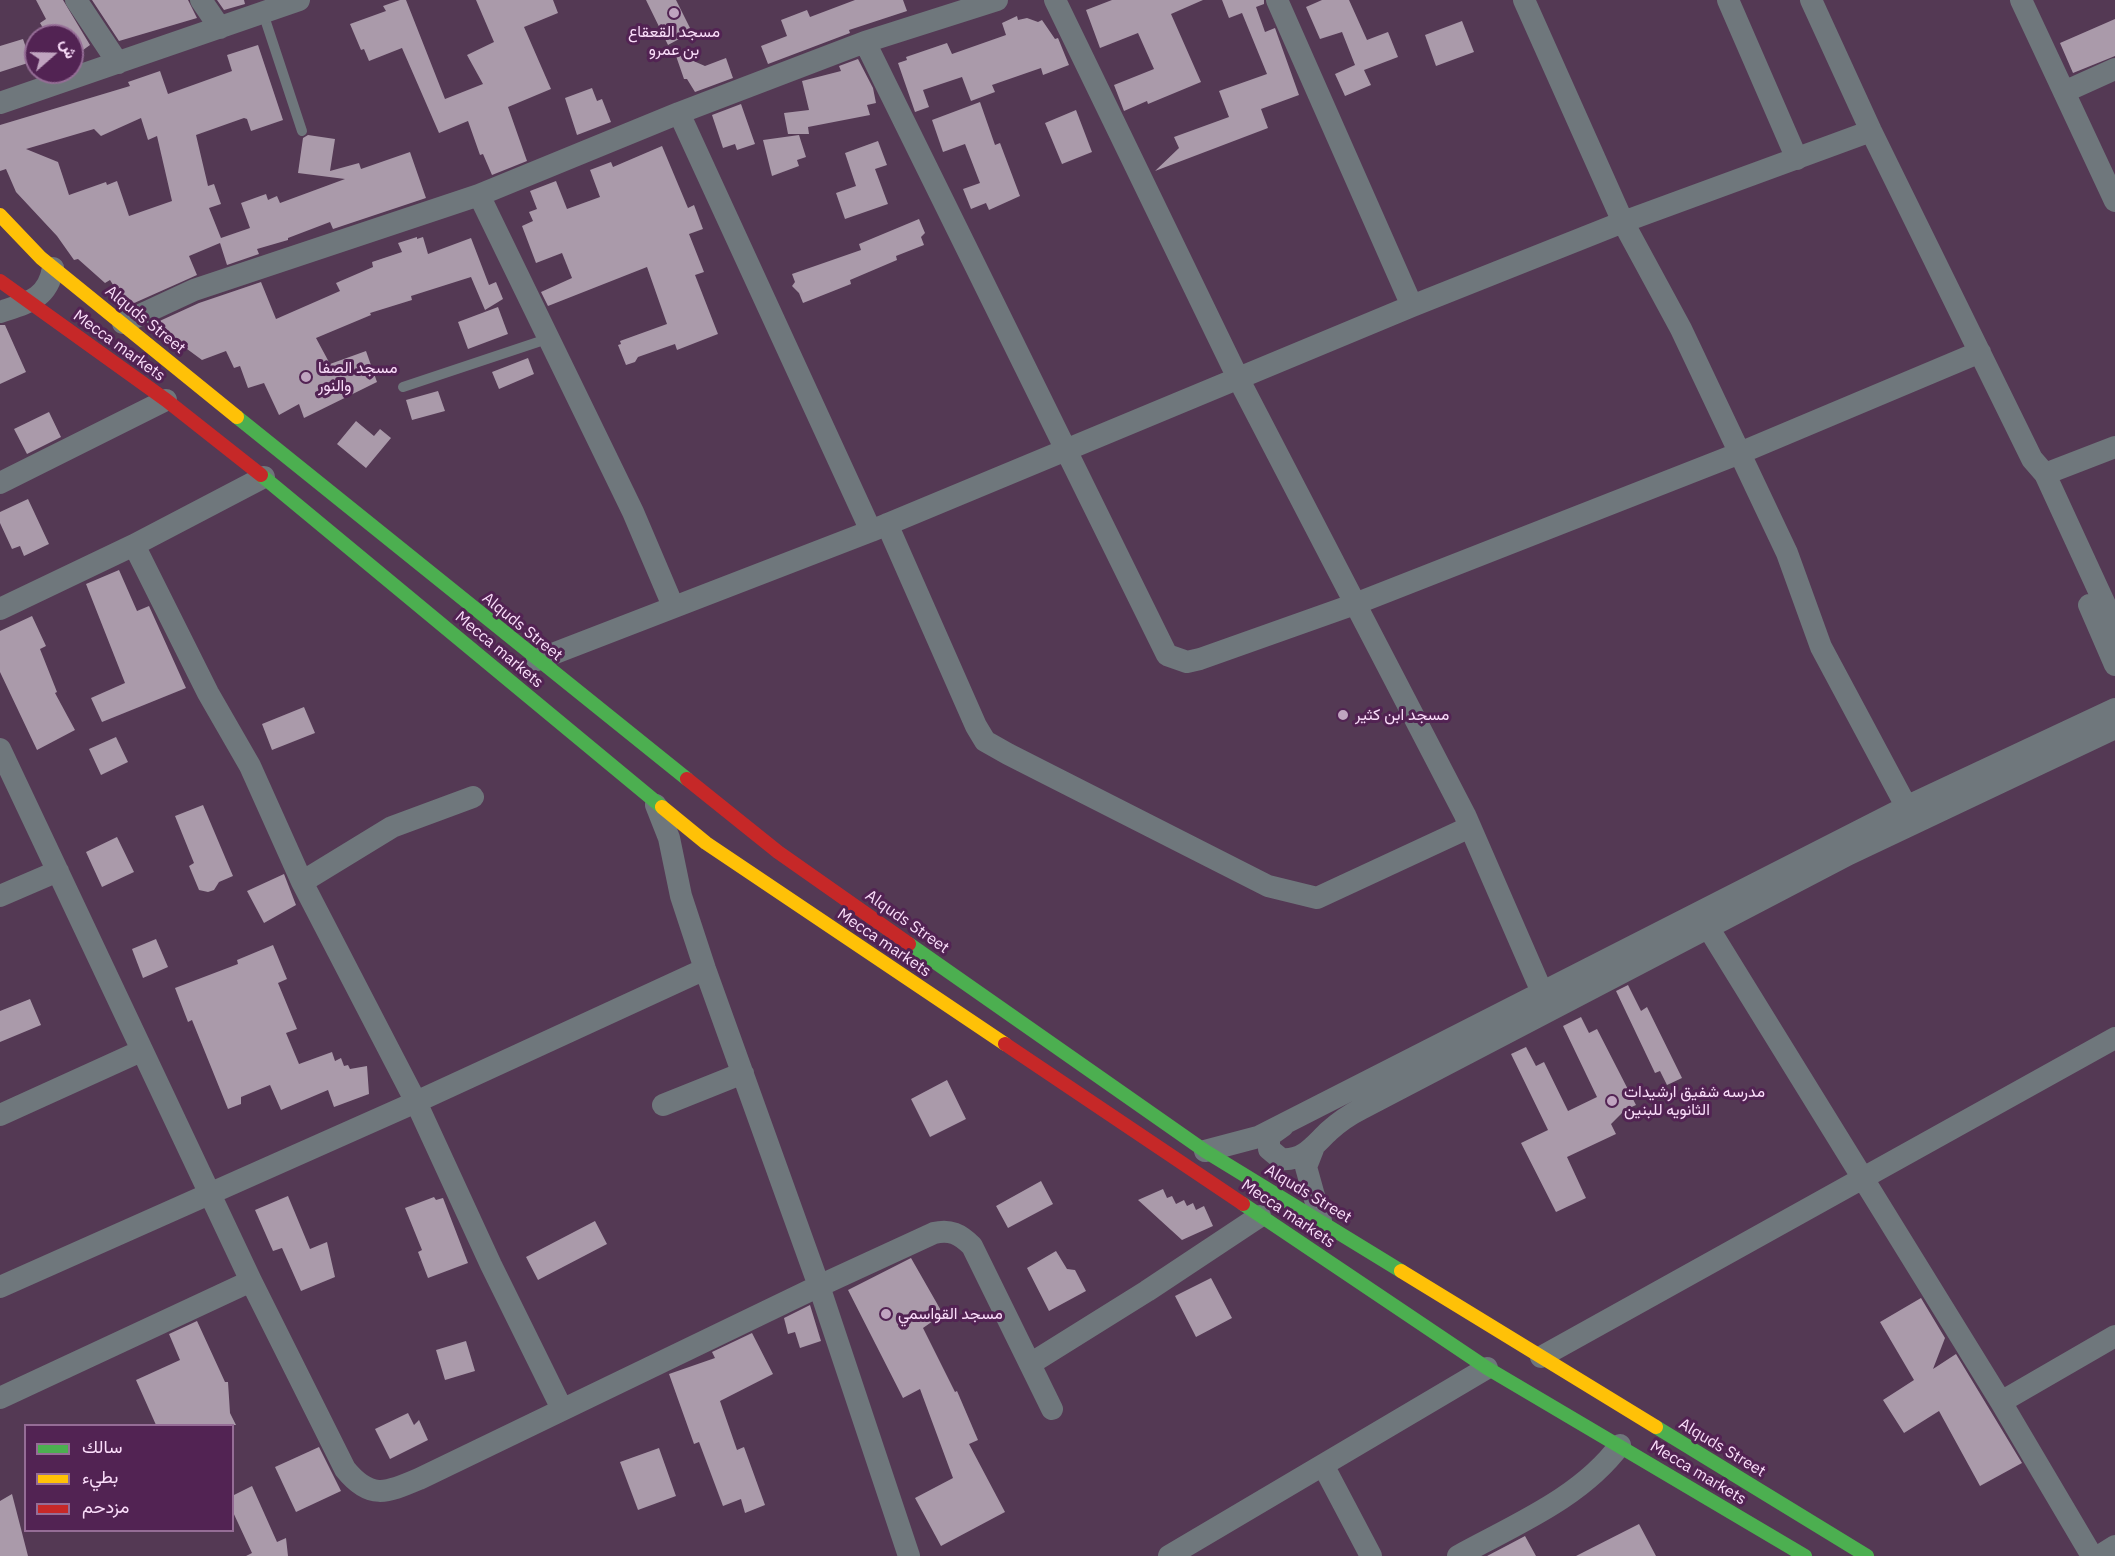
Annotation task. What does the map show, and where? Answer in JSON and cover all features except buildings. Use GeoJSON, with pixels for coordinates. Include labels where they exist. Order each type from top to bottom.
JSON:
{"type":"FeatureCollection","features":[{"type":"Feature","properties":{"kind":"main road","name":"Alquds Street"},"geometry":{"type":"LineString","coordinates":[[0,215],[53,268],[778,852],[1205,1151],[1867,1556]]}},
{"type":"Feature","properties":{"kind":"main road","name":"Mecca markets"},"geometry":{"type":"LineString","coordinates":[[0,281],[166,400],[264,477],[706,843],[1487,1368],[1805,1556]]}},
{"type":"Feature","properties":{"kind":"street"},"geometry":{"type":"LineString","coordinates":[[76,0],[118,63]]}},
{"type":"Feature","properties":{"kind":"street"},"geometry":{"type":"LineString","coordinates":[[201,0],[220,28]]}},
{"type":"Feature","properties":{"kind":"street"},"geometry":{"type":"LineString","coordinates":[[0,103],[299,0]]}},
{"type":"Feature","properties":{"kind":"street"},"geometry":{"type":"LineString","coordinates":[[123,323],[194,290],[479,195],[679,113],[865,42],[997,0]]}},
{"type":"Feature","properties":{"kind":"street"},"geometry":{"type":"LineString","coordinates":[[1055,0],[1238,378],[1470,827],[1542,992]]}},
{"type":"Feature","properties":{"kind":"street"},"geometry":{"type":"LineString","coordinates":[[1277,0],[1412,306]]}},
{"type":"Feature","properties":{"kind":"street"},"geometry":{"type":"LineString","coordinates":[[1524,0],[1623,222],[1681,329],[1787,553],[1821,647],[1911,814]]}},
{"type":"Feature","properties":{"kind":"street"},"geometry":{"type":"LineString","coordinates":[[1728,0],[1797,159]]}},
{"type":"Feature","properties":{"kind":"street"},"geometry":{"type":"LineString","coordinates":[[1811,0],[1871,131],[2039,466],[2115,626]]}},
{"type":"Feature","properties":{"kind":"street"},"geometry":{"type":"LineString","coordinates":[[2021,0],[2115,201]]}},
{"type":"Feature","properties":{"kind":"street"},"geometry":{"type":"LineString","coordinates":[[865,42],[1167,655],[1176,661],[1187,662],[1216,655],[1355,604],[1546,527],[1740,453],[1980,352]]}},
{"type":"Feature","properties":{"kind":"street"},"geometry":{"type":"LineString","coordinates":[[2064,92],[2115,69]]}},
{"type":"Feature","properties":{"kind":"street"},"geometry":{"type":"LineString","coordinates":[[0,95],[33,92]]}},
{"type":"Feature","properties":{"kind":"street"},"geometry":{"type":"LineString","coordinates":[[679,113],[985,741],[1268,885],[1317,898],[1470,827]]}},
{"type":"Feature","properties":{"kind":"street"},"geometry":{"type":"LineString","coordinates":[[537,660],[879,527],[1412,306],[1623,222],[1871,131]]}},
{"type":"Feature","properties":{"kind":"street"},"geometry":{"type":"LineString","coordinates":[[479,195],[633,512],[673,606]]}},
{"type":"Feature","properties":{"kind":"street"},"geometry":{"type":"LineString","coordinates":[[0,312],[32,302],[44,293],[49,285],[53,268]]}},
{"type":"Feature","properties":{"kind":"street"},"geometry":{"type":"LineString","coordinates":[[0,483],[166,400]]}},
{"type":"Feature","properties":{"kind":"street"},"geometry":{"type":"LineString","coordinates":[[2039,466],[2115,447]]}},
{"type":"Feature","properties":{"kind":"street"},"geometry":{"type":"LineString","coordinates":[[2039,466],[2034,478],[2115,665]]}},
{"type":"Feature","properties":{"kind":"street"},"geometry":{"type":"LineString","coordinates":[[0,609],[134,545],[264,477]]}},
{"type":"Feature","properties":{"kind":"street"},"geometry":{"type":"LineString","coordinates":[[134,545],[208,693],[250,766],[303,882],[416,1102],[491,1265],[562,1409]]}},
{"type":"Feature","properties":{"kind":"street"},"geometry":{"type":"LineString","coordinates":[[1286,1123],[1269,1136],[1269,1149],[1274,1155],[1288,1160],[1312,1149],[1341,1121],[1361,1109],[1703,920],[2115,709]]}},
{"type":"Feature","properties":{"kind":"street"},"geometry":{"type":"LineString","coordinates":[[1911,814],[2115,728]]}},
{"type":"Feature","properties":{"kind":"street"},"geometry":{"type":"LineString","coordinates":[[0,749],[250,1281],[345,1469],[358,1484],[369,1490],[399,1487],[419,1479],[819,1286],[934,1233],[945,1231],[955,1233],[972,1246],[1052,1409]]}},
{"type":"Feature","properties":{"kind":"street"},"geometry":{"type":"LineString","coordinates":[[303,882],[392,827],[473,797]]}},
{"type":"Feature","properties":{"kind":"street"},"geometry":{"type":"LineString","coordinates":[[653,798],[669,838],[681,896],[705,969],[819,1286],[909,1556]]}},
{"type":"Feature","properties":{"kind":"street"},"geometry":{"type":"LineString","coordinates":[[676,872],[691,852],[706,843]]}},
{"type":"Feature","properties":{"kind":"street"},"geometry":{"type":"LineString","coordinates":[[0,896],[58,871]]}},
{"type":"Feature","properties":{"kind":"street"},"geometry":{"type":"LineString","coordinates":[[1205,1151],[1258,1137],[1542,992],[1703,920]]}},
{"type":"Feature","properties":{"kind":"street"},"geometry":{"type":"LineString","coordinates":[[1703,920],[2001,1402],[2092,1556]]}},
{"type":"Feature","properties":{"kind":"street"},"geometry":{"type":"LineString","coordinates":[[0,1287],[416,1102],[705,969]]}},
{"type":"Feature","properties":{"kind":"street"},"geometry":{"type":"LineString","coordinates":[[1541,1357],[2115,1038]]}},
{"type":"Feature","properties":{"kind":"street"},"geometry":{"type":"LineString","coordinates":[[0,1115],[141,1052]]}},
{"type":"Feature","properties":{"kind":"street"},"geometry":{"type":"LineString","coordinates":[[663,1106],[743,1073]]}},
{"type":"Feature","properties":{"kind":"street"},"geometry":{"type":"LineString","coordinates":[[1312,1149],[1306,1167],[1321,1221]]}},
{"type":"Feature","properties":{"kind":"street"},"geometry":{"type":"LineString","coordinates":[[1030,1364],[1148,1291],[1260,1216]]}},
{"type":"Feature","properties":{"kind":"street"},"geometry":{"type":"LineString","coordinates":[[0,1398],[250,1281]]}},
{"type":"Feature","properties":{"kind":"street"},"geometry":{"type":"LineString","coordinates":[[2001,1402],[2115,1336]]}},
{"type":"Feature","properties":{"kind":"street"},"geometry":{"type":"LineString","coordinates":[[1169,1556],[1487,1368]]}},
{"type":"Feature","properties":{"kind":"street"},"geometry":{"type":"LineString","coordinates":[[1458,1556],[1575,1490],[1604,1467],[1620,1445]]}},
{"type":"Feature","properties":{"kind":"street"},"geometry":{"type":"LineString","coordinates":[[1323,1465],[1371,1556]]}},
{"type":"Feature","properties":{"kind":"street"},"geometry":{"type":"LineString","coordinates":[[2099,1556],[2115,1546]]}},
{"type":"Feature","properties":{"kind":"lane"},"geometry":{"type":"LineString","coordinates":[[263,13],[302,132]]}},
{"type":"Feature","properties":{"kind":"lane"},"geometry":{"type":"LineString","coordinates":[[403,387],[550,338]]}},
{"type":"Feature","properties":{"kind":"traffic: fast"},"geometry":{"type":"LineString","coordinates":[[237,417],[687,779]]}},
{"type":"Feature","properties":{"kind":"traffic: fast"},"geometry":{"type":"LineString","coordinates":[[261,475],[662,807]]}},
{"type":"Feature","properties":{"kind":"traffic: fast"},"geometry":{"type":"LineString","coordinates":[[909,944],[1205,1151],[1401,1271]]}},
{"type":"Feature","properties":{"kind":"traffic: fast"},"geometry":{"type":"LineString","coordinates":[[1243,1204],[1487,1368],[1805,1556]]}},
{"type":"Feature","properties":{"kind":"traffic: fast"},"geometry":{"type":"LineString","coordinates":[[1656,1427],[1867,1556]]}},
{"type":"Feature","properties":{"kind":"traffic: slow"},"geometry":{"type":"LineString","coordinates":[[0,215],[41,258],[237,417]]}},
{"type":"Feature","properties":{"kind":"traffic: slow"},"geometry":{"type":"LineString","coordinates":[[662,807],[706,843],[1005,1044]]}},
{"type":"Feature","properties":{"kind":"traffic: slow"},"geometry":{"type":"LineString","coordinates":[[1401,1271],[1656,1427]]}},
{"type":"Feature","properties":{"kind":"traffic: jam"},"geometry":{"type":"LineString","coordinates":[[0,281],[166,400],[261,475]]}},
{"type":"Feature","properties":{"kind":"traffic: jam"},"geometry":{"type":"LineString","coordinates":[[687,779],[778,852],[909,944]]}},
{"type":"Feature","properties":{"kind":"traffic: jam"},"geometry":{"type":"LineString","coordinates":[[1005,1044],[1243,1204]]}},
{"type":"Feature","properties":{"kind":"place","name":"مسجد القعقاع بن عمرو"},"geometry":{"type":"Point","coordinates":[674,13]}},
{"type":"Feature","properties":{"kind":"place","name":"مسجد الصفا والنور"},"geometry":{"type":"Point","coordinates":[306,377]}},
{"type":"Feature","properties":{"kind":"place","name":"مسجد ابن كثير"},"geometry":{"type":"Point","coordinates":[1343,715]}},
{"type":"Feature","properties":{"kind":"place","name":"مدرسه شفيق ارشيدات الثانويه للبنين"},"geometry":{"type":"Point","coordinates":[1612,1101]}},
{"type":"Feature","properties":{"kind":"place","name":"مسجد القواسمي"},"geometry":{"type":"Point","coordinates":[886,1314]}}]}
